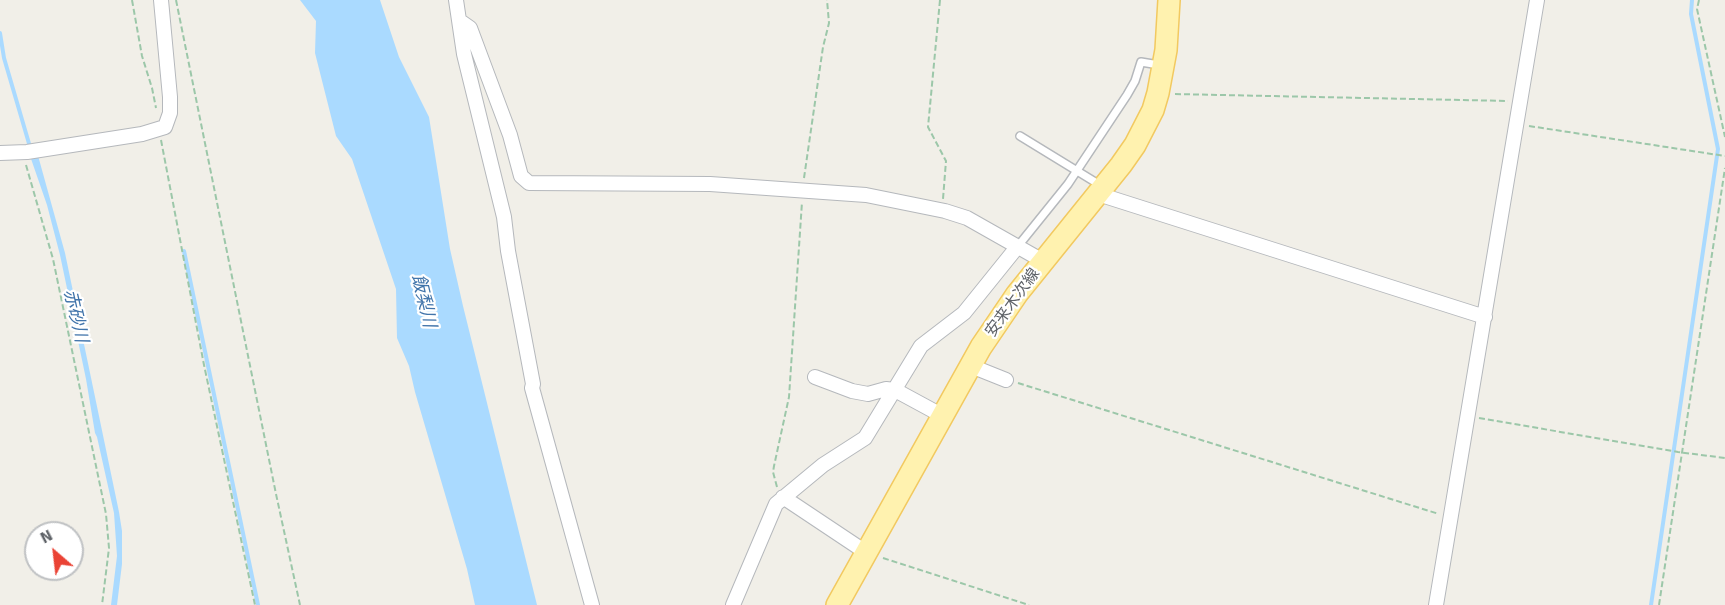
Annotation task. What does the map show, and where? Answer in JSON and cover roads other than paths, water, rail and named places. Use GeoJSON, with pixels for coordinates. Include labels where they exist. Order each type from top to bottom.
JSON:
{"type":"FeatureCollection","features":[{"type":"Feature","properties":{"kind":"main road","name":"安来木次線"},"geometry":{"type":"LineString","coordinates":[[837,605],[981,347],[1017,294],[1136,145],[1153,110],[1158,93],[1164,65],[1169,0]]}},
{"type":"Feature","properties":{"kind":"street"},"geometry":{"type":"LineString","coordinates":[[0,153],[142,134],[165,127],[170,112],[161,0]]}},
{"type":"Feature","properties":{"kind":"street"},"geometry":{"type":"LineString","coordinates":[[456,0],[464,54],[504,217],[532,388],[592,605]]}},
{"type":"Feature","properties":{"kind":"street"},"geometry":{"type":"LineString","coordinates":[[1436,605],[1537,0]]}},
{"type":"Feature","properties":{"kind":"street"},"geometry":{"type":"LineString","coordinates":[[460,21],[470,28],[510,135],[520,176],[528,183],[710,184],[866,195],[945,211],[967,218],[1043,261]]}},
{"type":"Feature","properties":{"kind":"street"},"geometry":{"type":"LineString","coordinates":[[1101,190],[1485,317]]}},
{"type":"Feature","properties":{"kind":"street"},"geometry":{"type":"LineString","coordinates":[[734,605],[776,504],[823,465],[865,438],[921,346],[964,313],[1018,246]]}},
{"type":"Feature","properties":{"kind":"street"},"geometry":{"type":"LineString","coordinates":[[971,366],[1006,380]]}},
{"type":"Feature","properties":{"kind":"street"},"geometry":{"type":"LineString","coordinates":[[815,376],[860,393],[895,390],[943,416]]}},
{"type":"Feature","properties":{"kind":"street"},"geometry":{"type":"LineString","coordinates":[[783,497],[867,553]]}},
{"type":"Feature","properties":{"kind":"lane"},"geometry":{"type":"LineString","coordinates":[[1018,246],[1077,171],[1127,95],[1135,81],[1141,62],[1164,65]]}},
{"type":"Feature","properties":{"kind":"lane"},"geometry":{"type":"LineString","coordinates":[[1020,136],[1077,171],[1101,190]]}},
{"type":"Feature","properties":{"kind":"water","name":"飯梨川"},"geometry":{"type":"Polygon","coordinates":[[[300,0],[380,0],[399,57],[429,117],[450,249],[537,605],[475,605],[467,569],[409,366],[397,338],[396,289],[352,159],[336,136],[315,53],[316,21],[300,0]]]}},
{"type":"Feature","properties":{"kind":"water"},"geometry":{"type":"Polygon","coordinates":[[[37,152],[65,253],[119,512],[122,531],[122,564],[117,605],[111,605],[117,556],[114,513],[95,433],[60,255],[47,205],[29,153],[37,152]]]}},
{"type":"Feature","properties":{"kind":"waterway"},"geometry":{"type":"LineString","coordinates":[[1651,605],[1718,149],[1691,14],[1692,0]]}},
{"type":"Feature","properties":{"kind":"waterway","name":"赤砂川"},"geometry":{"type":"LineString","coordinates":[[0,33],[4,58],[30,147]]}},
{"type":"Feature","properties":{"kind":"waterway"},"geometry":{"type":"LineString","coordinates":[[184,251],[258,605]]}}]}
